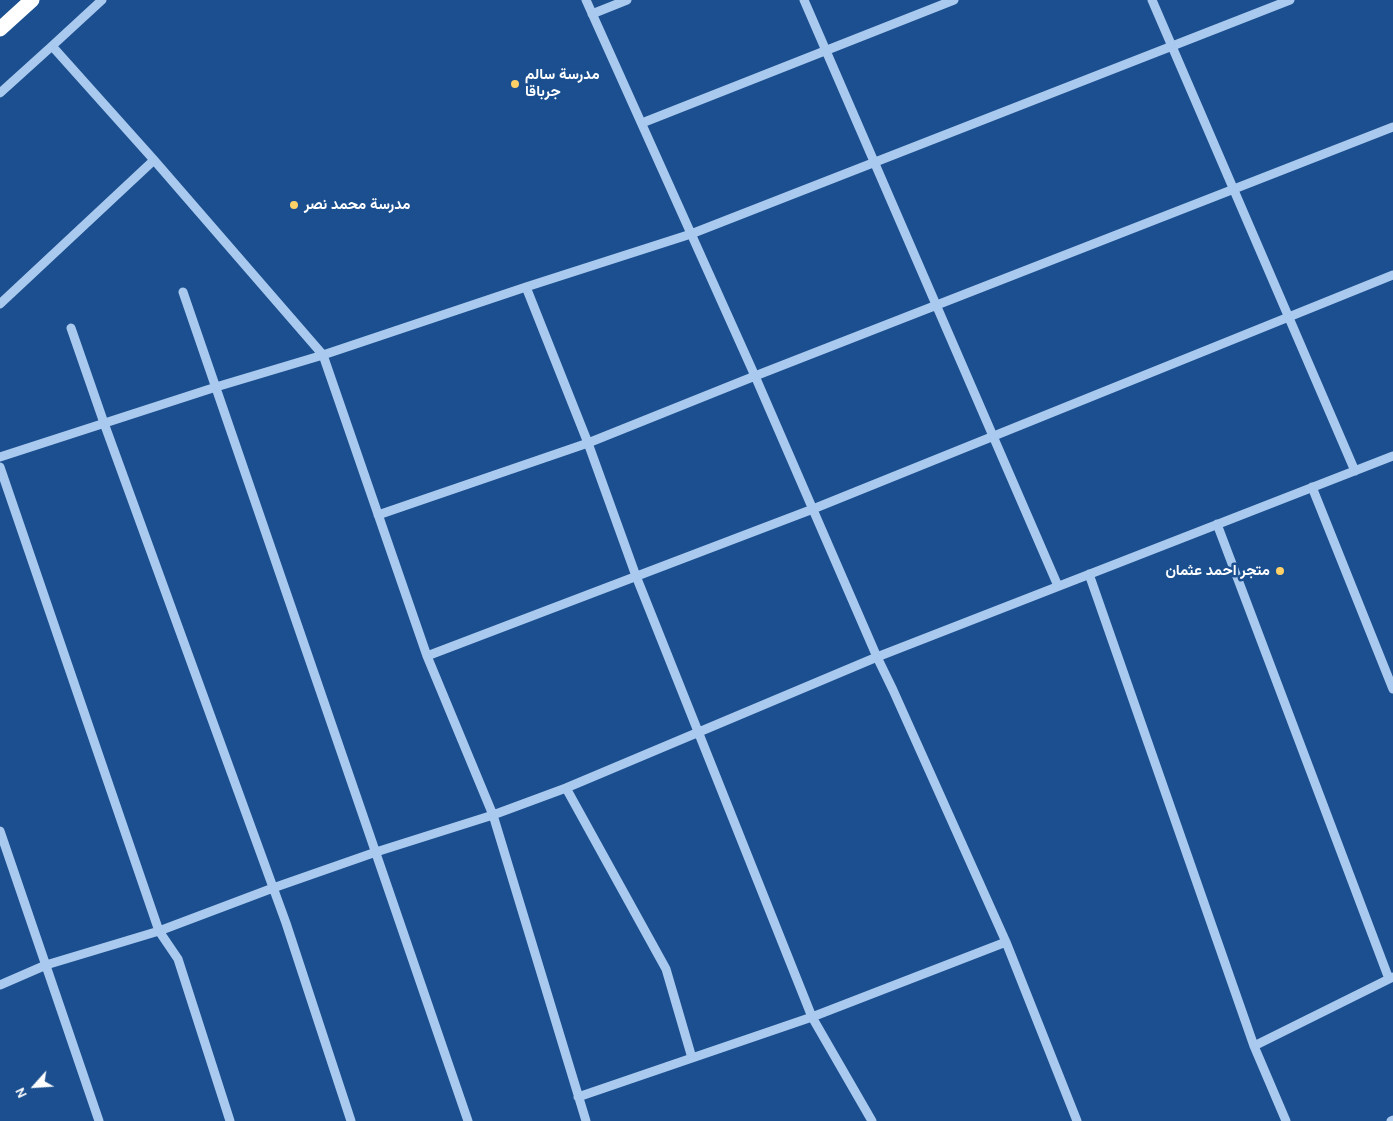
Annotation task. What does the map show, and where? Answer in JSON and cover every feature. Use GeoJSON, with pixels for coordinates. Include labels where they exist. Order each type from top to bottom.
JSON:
{"type":"FeatureCollection","features":[{"type":"Feature","properties":{"kind":"highway"},"geometry":{"type":"LineString","coordinates":[[0,29],[32,0]]}},
{"type":"Feature","properties":{"kind":"street"},"geometry":{"type":"LineString","coordinates":[[0,93],[102,0]]}},
{"type":"Feature","properties":{"kind":"street"},"geometry":{"type":"LineString","coordinates":[[586,0],[755,376],[877,657],[1006,942],[1077,1121]]}},
{"type":"Feature","properties":{"kind":"street"},"geometry":{"type":"LineString","coordinates":[[592,14],[627,0]]}},
{"type":"Feature","properties":{"kind":"street"},"geometry":{"type":"LineString","coordinates":[[804,0],[1058,586]]}},
{"type":"Feature","properties":{"kind":"street"},"geometry":{"type":"LineString","coordinates":[[642,123],[954,0]]}},
{"type":"Feature","properties":{"kind":"street"},"geometry":{"type":"LineString","coordinates":[[1152,0],[1354,471]]}},
{"type":"Feature","properties":{"kind":"street"},"geometry":{"type":"LineString","coordinates":[[0,457],[216,387],[323,355],[691,234],[1290,0]]}},
{"type":"Feature","properties":{"kind":"street"},"geometry":{"type":"LineString","coordinates":[[52,46],[154,160],[323,355],[427,656],[493,815],[586,1121]]}},
{"type":"Feature","properties":{"kind":"street"},"geometry":{"type":"LineString","coordinates":[[378,515],[588,443],[1393,127]]}},
{"type":"Feature","properties":{"kind":"street"},"geometry":{"type":"LineString","coordinates":[[0,304],[154,160]]}},
{"type":"Feature","properties":{"kind":"street"},"geometry":{"type":"LineString","coordinates":[[427,656],[813,509],[1393,275]]}},
{"type":"Feature","properties":{"kind":"street"},"geometry":{"type":"LineString","coordinates":[[526,287],[588,443],[636,576],[812,1017],[872,1121]]}},
{"type":"Feature","properties":{"kind":"street"},"geometry":{"type":"LineString","coordinates":[[183,292],[468,1121]]}},
{"type":"Feature","properties":{"kind":"street"},"geometry":{"type":"LineString","coordinates":[[71,328],[286,923],[351,1121]]}},
{"type":"Feature","properties":{"kind":"street"},"geometry":{"type":"LineString","coordinates":[[0,985],[46,965],[159,931],[273,888],[376,852],[493,815],[566,788],[877,657],[1393,456]]}},
{"type":"Feature","properties":{"kind":"street"},"geometry":{"type":"LineString","coordinates":[[0,467],[159,931],[178,959],[230,1121]]}},
{"type":"Feature","properties":{"kind":"street"},"geometry":{"type":"LineString","coordinates":[[1312,487],[1393,689]]}},
{"type":"Feature","properties":{"kind":"street"},"geometry":{"type":"LineString","coordinates":[[1217,524],[1391,978],[1254,1046]]}},
{"type":"Feature","properties":{"kind":"street"},"geometry":{"type":"LineString","coordinates":[[1089,574],[1254,1046],[1286,1121]]}},
{"type":"Feature","properties":{"kind":"street"},"geometry":{"type":"LineString","coordinates":[[566,788],[666,969],[692,1058]]}},
{"type":"Feature","properties":{"kind":"street"},"geometry":{"type":"LineString","coordinates":[[0,831],[99,1121]]}},
{"type":"Feature","properties":{"kind":"street"},"geometry":{"type":"LineString","coordinates":[[578,1097],[812,1017],[1006,942]]}},
{"type":"Feature","properties":{"kind":"place","name":"مدرسة سالم جرباقا"},"geometry":{"type":"Point","coordinates":[515,84]}},
{"type":"Feature","properties":{"kind":"place","name":"مدرسة محمد نصر"},"geometry":{"type":"Point","coordinates":[294,205]}},
{"type":"Feature","properties":{"kind":"place","name":"متجر احمد عثمان"},"geometry":{"type":"Point","coordinates":[1280,571]}}]}
